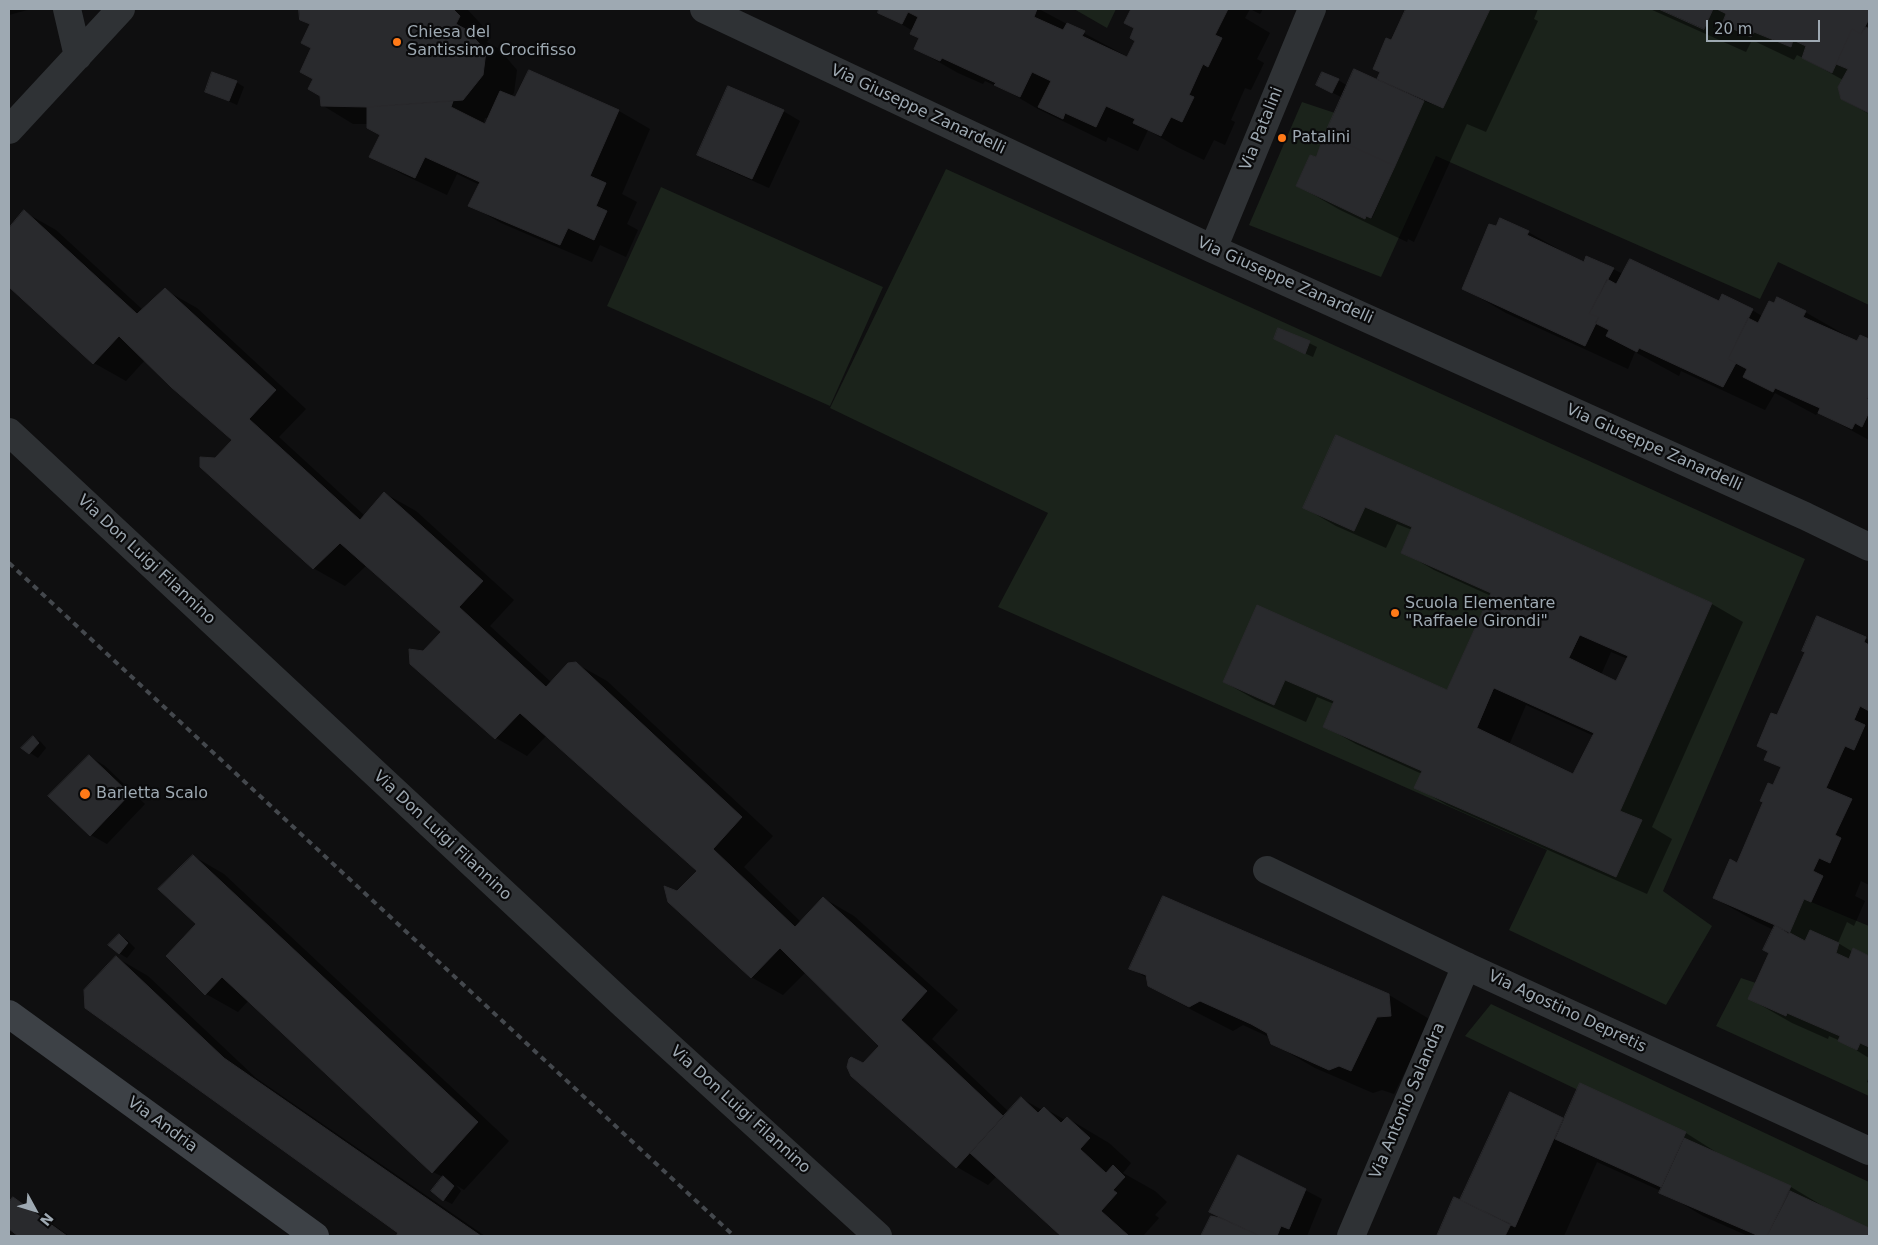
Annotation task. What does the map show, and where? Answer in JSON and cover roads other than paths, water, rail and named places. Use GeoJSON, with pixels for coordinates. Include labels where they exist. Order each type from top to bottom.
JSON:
{"type":"FeatureCollection","features":[{"type":"Feature","properties":{"kind":"main road","name":"Via Andria"},"geometry":{"type":"LineString","coordinates":[[9,1014],[315,1236]]}},
{"type":"Feature","properties":{"kind":"street"},"geometry":{"type":"LineString","coordinates":[[68,9],[78,56]]}},
{"type":"Feature","properties":{"kind":"street"},"geometry":{"type":"LineString","coordinates":[[9,130],[122,9]]}},
{"type":"Feature","properties":{"kind":"street","name":"Via Giuseppe Zanardelli"},"geometry":{"type":"LineString","coordinates":[[704,9],[1213,249],[1805,516],[1869,547]]}},
{"type":"Feature","properties":{"kind":"street","name":"Via Patalini"},"geometry":{"type":"LineString","coordinates":[[1213,249],[1312,9]]}},
{"type":"Feature","properties":{"kind":"street","name":"Via Don Luigi Filannino"},"geometry":{"type":"LineString","coordinates":[[9,432],[624,1005],[878,1236]]}},
{"type":"Feature","properties":{"kind":"street","name":"Via Agostino Depretis"},"geometry":{"type":"LineString","coordinates":[[1267,870],[1466,966],[1869,1151]]}},
{"type":"Feature","properties":{"kind":"street","name":"Via Antonio Salandra"},"geometry":{"type":"LineString","coordinates":[[1351,1236],[1466,966]]}},
{"type":"Feature","properties":{"kind":"railway"},"geometry":{"type":"LineString","coordinates":[[9,563],[734,1236]]}},
{"type":"Feature","properties":{"kind":"place","name":"Chiesa del Santissimo Crocifisso"},"geometry":{"type":"Point","coordinates":[397,42]}},
{"type":"Feature","properties":{"kind":"place","name":"Patalini"},"geometry":{"type":"Point","coordinates":[1282,138]}},
{"type":"Feature","properties":{"kind":"place","name":"Scuola Elementare \"Raffaele Girondi\""},"geometry":{"type":"Point","coordinates":[1395,613]}},
{"type":"Feature","properties":{"kind":"place","name":"Barletta Scalo"},"geometry":{"type":"Point","coordinates":[85,794]}}]}
